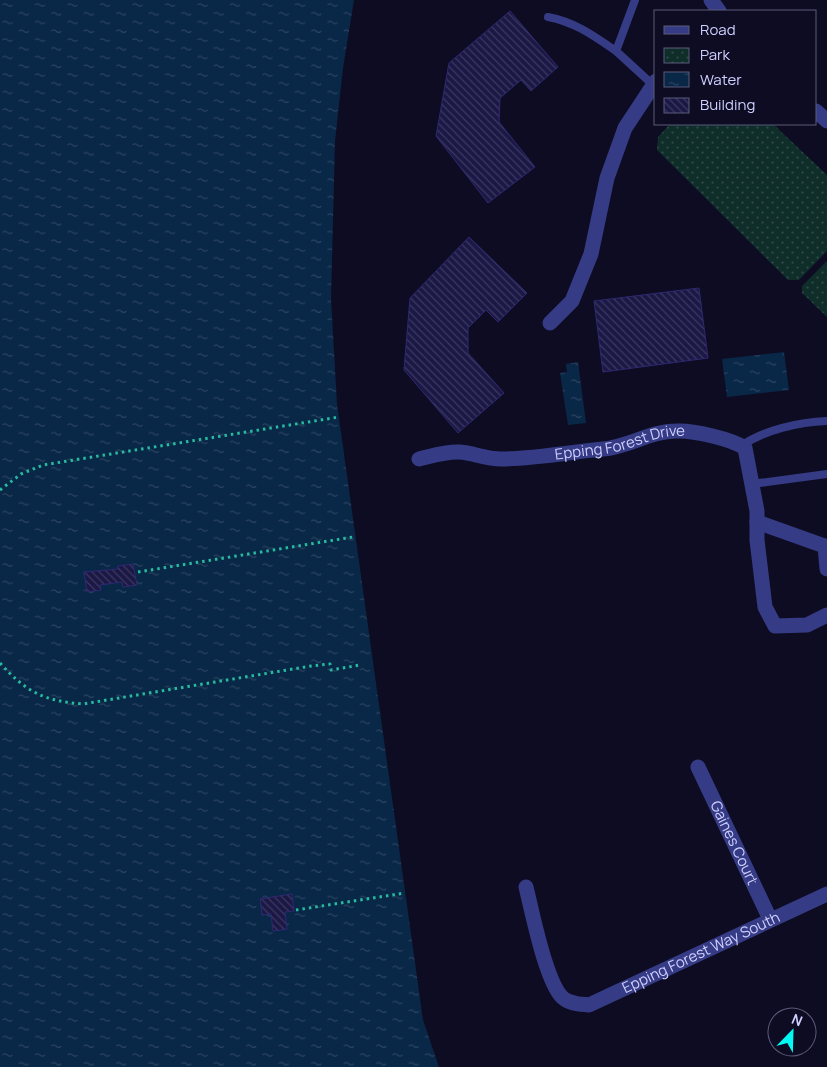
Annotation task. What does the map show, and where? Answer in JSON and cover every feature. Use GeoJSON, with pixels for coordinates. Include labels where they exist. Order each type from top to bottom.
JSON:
{"type":"FeatureCollection","features":[{"type":"Feature","properties":{"kind":"street"},"geometry":{"type":"LineString","coordinates":[[550,323],[572,301],[591,254],[607,178],[625,128],[654,82]]}},
{"type":"Feature","properties":{"kind":"street"},"geometry":{"type":"LineString","coordinates":[[817,112],[827,120]]}},
{"type":"Feature","properties":{"kind":"street","name":"Epping Forest Drive"},"geometry":{"type":"LineString","coordinates":[[418,459],[461,452],[477,457],[501,459],[604,449],[634,442],[660,432],[678,431],[736,442],[741,446]]}},
{"type":"Feature","properties":{"kind":"street"},"geometry":{"type":"LineString","coordinates":[[741,446],[745,448],[752,484],[765,607],[776,626],[807,625],[827,615]]}},
{"type":"Feature","properties":{"kind":"street"},"geometry":{"type":"LineString","coordinates":[[757,522],[826,546],[827,569]]}},
{"type":"Feature","properties":{"kind":"street","name":"Gaines Court"},"geometry":{"type":"LineString","coordinates":[[698,767],[770,919]]}},
{"type":"Feature","properties":{"kind":"street","name":"Epping Forest Way South"},"geometry":{"type":"LineString","coordinates":[[526,887],[550,978],[563,998],[574,1003],[589,1005],[606,999],[636,981],[827,894]]}},
{"type":"Feature","properties":{"kind":"lane"},"geometry":{"type":"LineString","coordinates":[[616,51],[635,0]]}},
{"type":"Feature","properties":{"kind":"lane"},"geometry":{"type":"LineString","coordinates":[[548,17],[564,20],[585,30],[616,51],[654,82]]}},
{"type":"Feature","properties":{"kind":"lane"},"geometry":{"type":"LineString","coordinates":[[741,446],[764,434],[813,422],[827,421]]}},
{"type":"Feature","properties":{"kind":"lane"},"geometry":{"type":"LineString","coordinates":[[752,484],[827,474]]}},
{"type":"Feature","properties":{"kind":"path"},"geometry":{"type":"LineString","coordinates":[[0,490],[21,474],[43,465],[339,417]]}},
{"type":"Feature","properties":{"kind":"path"},"geometry":{"type":"LineString","coordinates":[[138,572],[353,537]]}},
{"type":"Feature","properties":{"kind":"path"},"geometry":{"type":"LineString","coordinates":[[0,663],[14,679],[32,693],[57,702],[83,704],[311,666],[330,664],[331,670],[360,665]]}},
{"type":"Feature","properties":{"kind":"path"},"geometry":{"type":"LineString","coordinates":[[296,910],[405,893]]}},
{"type":"Feature","properties":{"kind":"green space"},"geometry":{"type":"Polygon","coordinates":[[[669,125],[774,125],[827,175],[827,251],[799,280],[788,280],[657,150],[658,137],[669,125]]]}},
{"type":"Feature","properties":{"kind":"green space"},"geometry":{"type":"Polygon","coordinates":[[[827,261],[827,317],[802,293],[802,286],[827,261]]]}},
{"type":"Feature","properties":{"kind":"water"},"geometry":{"type":"Polygon","coordinates":[[[0,0],[354,0],[343,68],[335,141],[331,299],[337,404],[423,1020],[439,1067],[0,1067],[0,0]]]}},
{"type":"Feature","properties":{"kind":"water"},"geometry":{"type":"Polygon","coordinates":[[[784,352],[789,390],[727,397],[722,359],[784,352]]]}},
{"type":"Feature","properties":{"kind":"water"},"geometry":{"type":"Polygon","coordinates":[[[578,362],[586,423],[568,425],[560,373],[567,372],[566,364],[578,362]]]}},
{"type":"Feature","properties":{"kind":"building"},"geometry":{"type":"Polygon","coordinates":[[[510,11],[558,67],[531,91],[521,80],[500,98],[499,122],[535,167],[488,203],[436,136],[449,63],[510,11]]]}},
{"type":"Feature","properties":{"kind":"building"},"geometry":{"type":"Polygon","coordinates":[[[469,237],[527,293],[498,322],[486,310],[468,328],[468,353],[504,393],[458,433],[404,370],[410,298],[469,237]]]}},
{"type":"Feature","properties":{"kind":"building"},"geometry":{"type":"Polygon","coordinates":[[[699,288],[708,358],[603,372],[594,301],[699,288]]]}},
{"type":"Feature","properties":{"kind":"building"},"geometry":{"type":"Polygon","coordinates":[[[133,564],[137,585],[123,587],[122,582],[100,585],[101,590],[87,592],[84,572],[118,569],[118,566],[133,564]]]}},
{"type":"Feature","properties":{"kind":"building"},"geometry":{"type":"Polygon","coordinates":[[[292,894],[294,911],[285,912],[287,929],[273,931],[271,914],[262,915],[260,899],[292,894]]]}}]}
